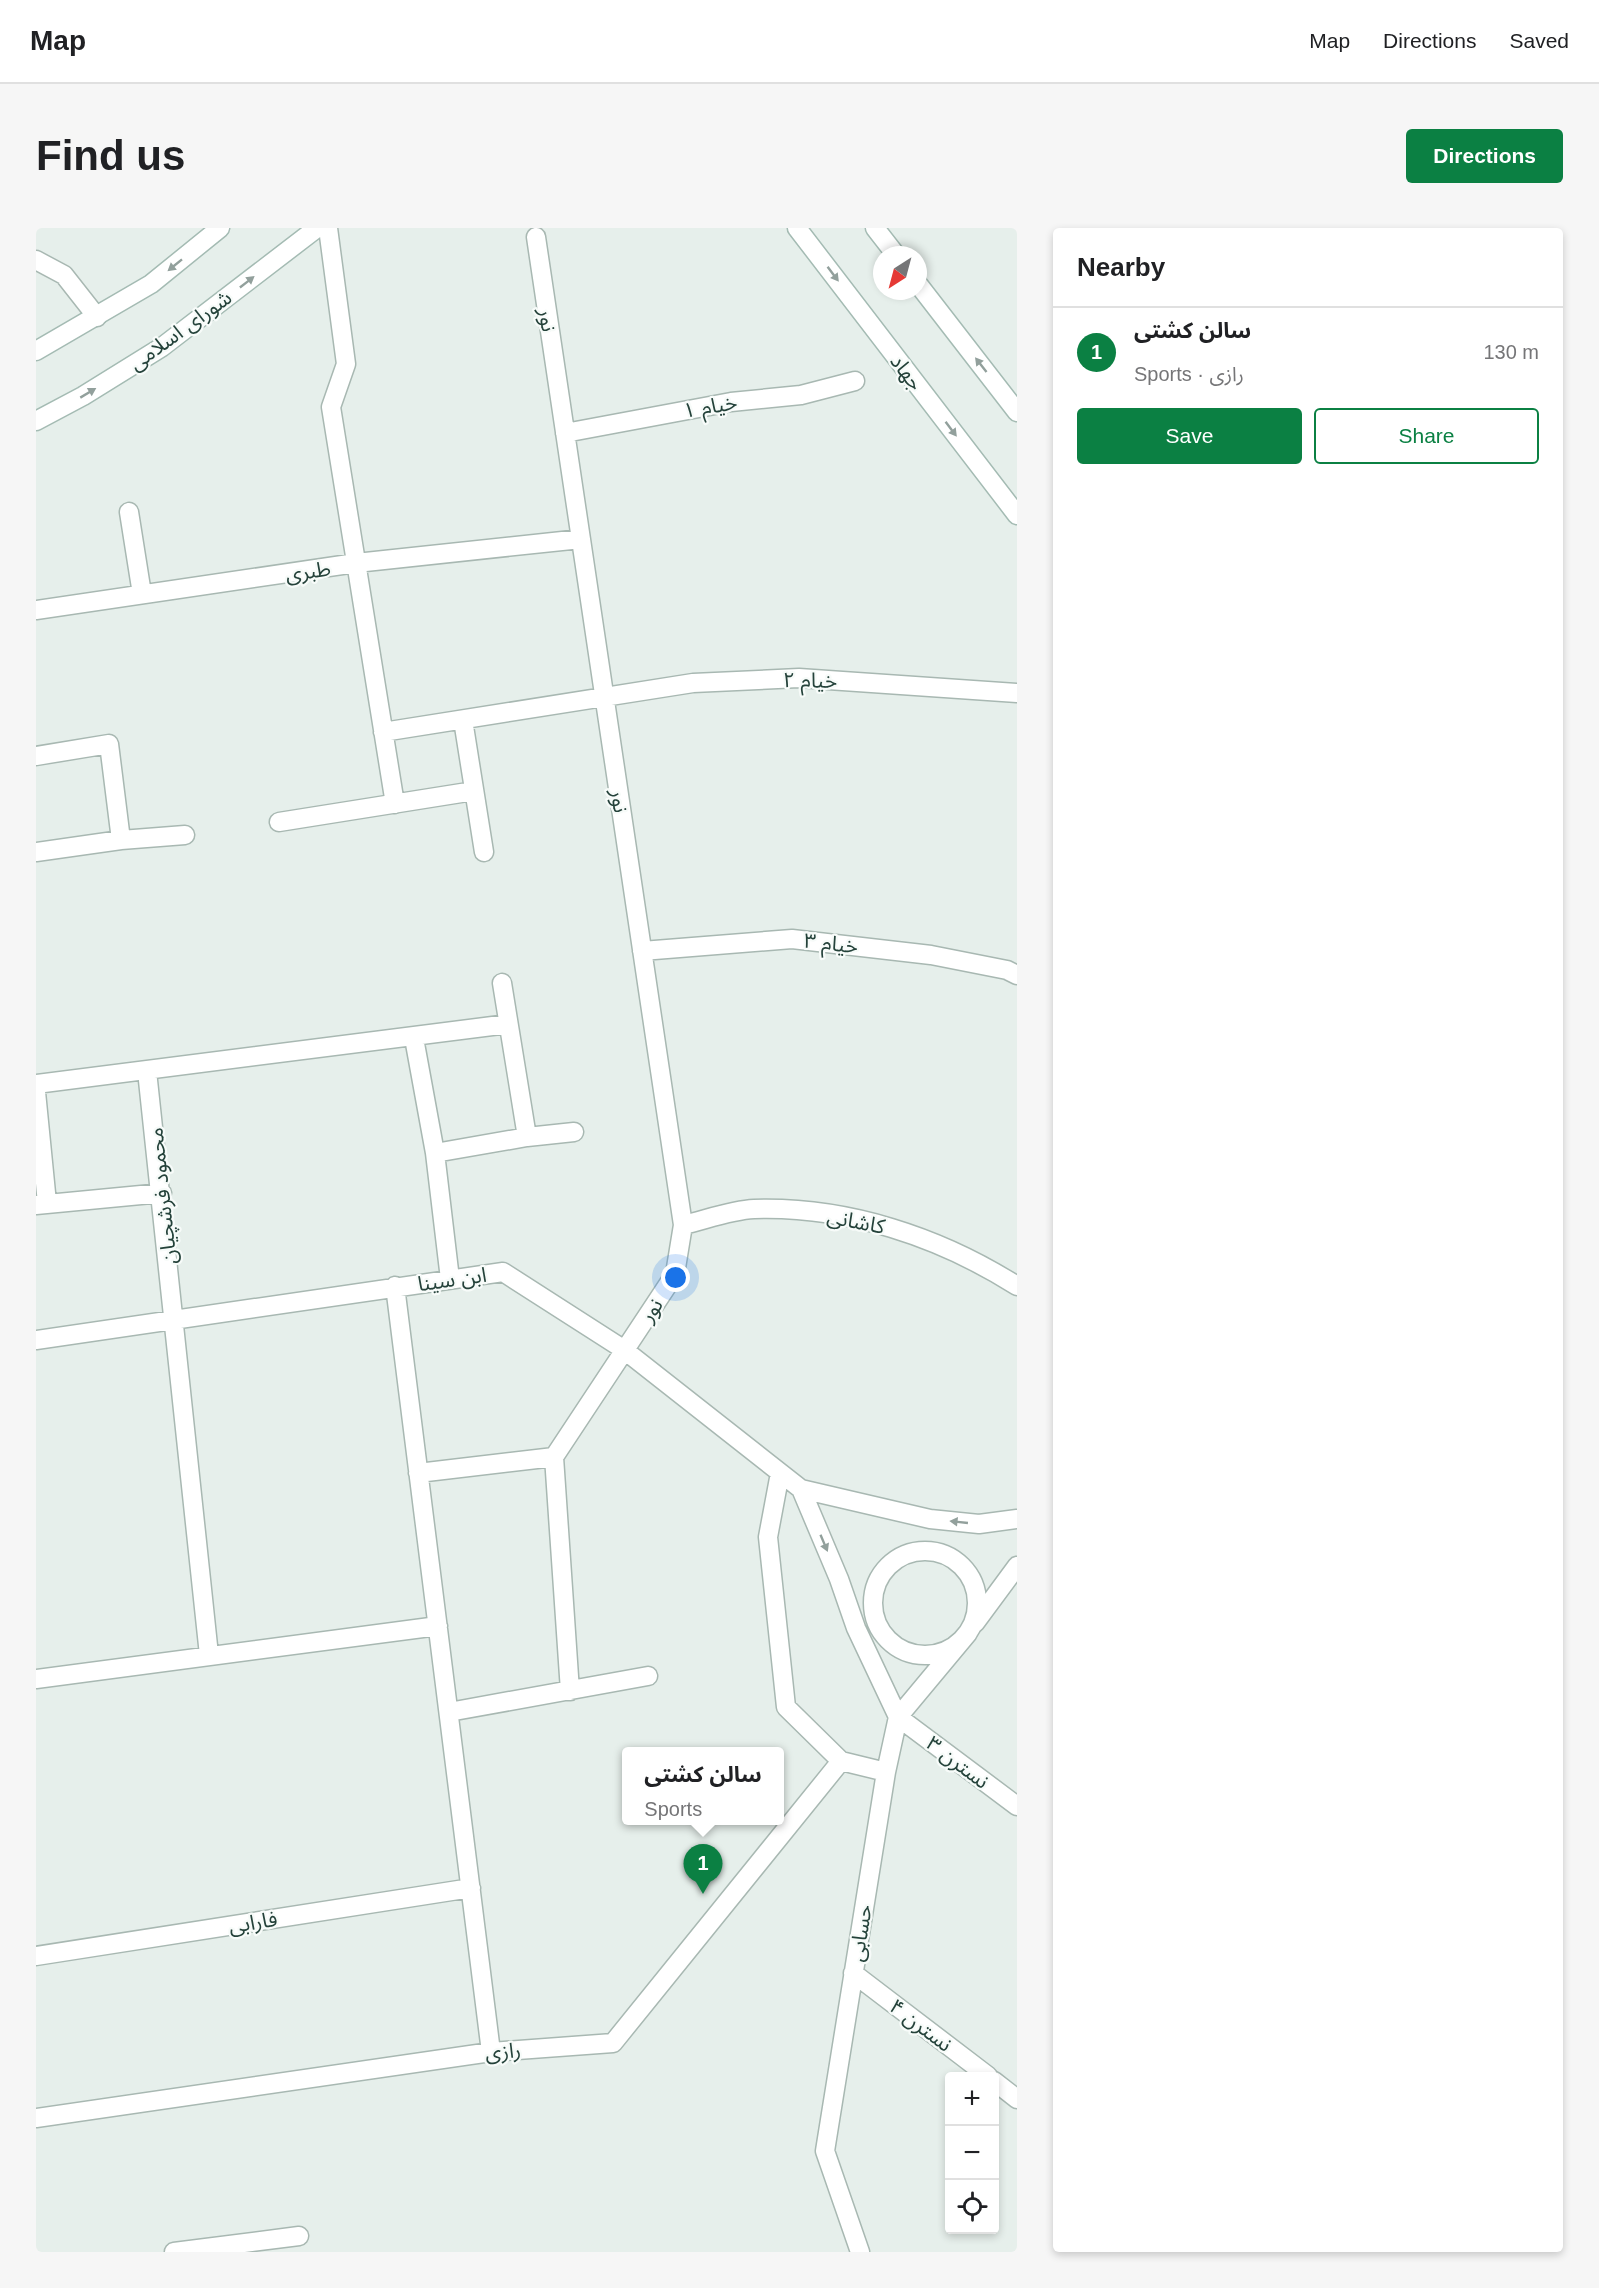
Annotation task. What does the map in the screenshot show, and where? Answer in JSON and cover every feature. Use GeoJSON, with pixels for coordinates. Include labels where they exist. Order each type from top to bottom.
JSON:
{"type":"FeatureCollection","features":[{"type":"Feature","properties":{"kind":"street"},"geometry":{"type":"LineString","coordinates":[[36,351],[151,284],[220,228]]}},
{"type":"Feature","properties":{"kind":"street","name":"شورای اسلامی"},"geometry":{"type":"LineString","coordinates":[[36,421],[83,396],[162,347],[317,228]]}},
{"type":"Feature","properties":{"kind":"street"},"geometry":{"type":"LineString","coordinates":[[328,228],[346,364],[331,407],[395,804]]}},
{"type":"Feature","properties":{"kind":"street","name":"جهاد"},"geometry":{"type":"LineString","coordinates":[[797,228],[1017,515]]}},
{"type":"Feature","properties":{"kind":"street"},"geometry":{"type":"LineString","coordinates":[[875,228],[889,246]]}},
{"type":"Feature","properties":{"kind":"street","name":"نور"},"geometry":{"type":"LineString","coordinates":[[536,237],[683,1225],[675,1274],[623,1349],[554,1457]]}},
{"type":"Feature","properties":{"kind":"street"},"geometry":{"type":"LineString","coordinates":[[36,260],[64,275],[97,317]]}},
{"type":"Feature","properties":{"kind":"street"},"geometry":{"type":"LineString","coordinates":[[927,296],[1017,412]]}},
{"type":"Feature","properties":{"kind":"street","name":"خیام ۱"},"geometry":{"type":"LineString","coordinates":[[565,433],[731,402],[801,395],[855,381]]}},
{"type":"Feature","properties":{"kind":"street"},"geometry":{"type":"LineString","coordinates":[[129,512],[142,594]]}},
{"type":"Feature","properties":{"kind":"street","name":"طبری"},"geometry":{"type":"LineString","coordinates":[[36,610],[356,564],[581,539]]}},
{"type":"Feature","properties":{"kind":"street","name":"خیام ۲"},"geometry":{"type":"LineString","coordinates":[[383,732],[693,683],[799,678],[1017,693]]}},
{"type":"Feature","properties":{"kind":"street"},"geometry":{"type":"LineString","coordinates":[[463,720],[484,852]]}},
{"type":"Feature","properties":{"kind":"street"},"geometry":{"type":"LineString","coordinates":[[36,756],[109,744],[121,840]]}},
{"type":"Feature","properties":{"kind":"street"},"geometry":{"type":"LineString","coordinates":[[279,822],[474,791]]}},
{"type":"Feature","properties":{"kind":"street"},"geometry":{"type":"LineString","coordinates":[[36,852],[121,840],[185,836]]}},
{"type":"Feature","properties":{"kind":"street","name":"خیام ۳"},"geometry":{"type":"LineString","coordinates":[[642,951],[792,939],[931,955],[1006,970],[1017,975]]}},
{"type":"Feature","properties":{"kind":"street"},"geometry":{"type":"LineString","coordinates":[[502,983],[527,1137]]}},
{"type":"Feature","properties":{"kind":"street"},"geometry":{"type":"LineString","coordinates":[[36,1084],[414,1038],[508,1024]]}},
{"type":"Feature","properties":{"kind":"street"},"geometry":{"type":"LineString","coordinates":[[414,1038],[435,1153],[450,1279]]}},
{"type":"Feature","properties":{"kind":"street","name":"محمود فرشچیان"},"geometry":{"type":"LineString","coordinates":[[147,1071],[162,1193],[209,1655]]}},
{"type":"Feature","properties":{"kind":"street"},"geometry":{"type":"LineString","coordinates":[[36,1092],[41,1204],[162,1193]]}},
{"type":"Feature","properties":{"kind":"street"},"geometry":{"type":"LineString","coordinates":[[435,1153],[527,1137],[574,1132]]}},
{"type":"Feature","properties":{"kind":"street","name":"کاشانی"},"geometry":{"type":"LineString","coordinates":[[683,1225],[753,1209],[811,1212],[879,1222],[948,1249],[1017,1286]]}},
{"type":"Feature","properties":{"kind":"street","name":"ابن سینا"},"geometry":{"type":"LineString","coordinates":[[36,1340],[503,1272],[623,1349],[801,1489]]}},
{"type":"Feature","properties":{"kind":"street"},"geometry":{"type":"LineString","coordinates":[[395,1286],[491,2052]]}},
{"type":"Feature","properties":{"kind":"street"},"geometry":{"type":"LineString","coordinates":[[418,1473],[554,1457],[570,1691]]}},
{"type":"Feature","properties":{"kind":"street"},"geometry":{"type":"LineString","coordinates":[[780,1473],[768,1537],[786,1707],[841,1761],[886,1772]]}},
{"type":"Feature","properties":{"kind":"street"},"geometry":{"type":"LineString","coordinates":[[801,1489],[930,1519],[979,1524],[1017,1519]]}},
{"type":"Feature","properties":{"kind":"street"},"geometry":{"type":"LineString","coordinates":[[801,1489],[839,1579],[856,1628],[898,1717]]}},
{"type":"Feature","properties":{"kind":"street"},"geometry":{"type":"LineString","coordinates":[[928,1550],[930,1519]]}},
{"type":"Feature","properties":{"kind":"street"},"geometry":{"type":"LineString","coordinates":[[969,1631],[977,1603],[971,1577],[960,1564],[945,1554],[928,1550],[911,1552],[896,1559],[883,1571],[874,1586],[872,1603],[875,1620],[884,1636],[897,1647],[913,1654],[940,1653],[952,1648],[969,1631],[1017,1566]]}},
{"type":"Feature","properties":{"kind":"street"},"geometry":{"type":"LineString","coordinates":[[856,1628],[875,1620]]}},
{"type":"Feature","properties":{"kind":"street"},"geometry":{"type":"LineString","coordinates":[[36,1679],[438,1626]]}},
{"type":"Feature","properties":{"kind":"street","name":"حسابی"},"geometry":{"type":"LineString","coordinates":[[860,2252],[825,2151],[886,1772],[898,1717],[969,1631]]}},
{"type":"Feature","properties":{"kind":"street"},"geometry":{"type":"LineString","coordinates":[[449,1712],[648,1676]]}},
{"type":"Feature","properties":{"kind":"street","name":"نسترن ۳"},"geometry":{"type":"LineString","coordinates":[[898,1717],[1017,1806]]}},
{"type":"Feature","properties":{"kind":"street","name":"رازی"},"geometry":{"type":"LineString","coordinates":[[36,2118],[491,2052],[613,2043],[841,1761]]}},
{"type":"Feature","properties":{"kind":"street","name":"فارابی"},"geometry":{"type":"LineString","coordinates":[[36,1956],[471,1888]]}},
{"type":"Feature","properties":{"kind":"street","name":"نسترن ۴"},"geometry":{"type":"LineString","coordinates":[[853,1973],[983,2072]]}},
{"type":"Feature","properties":{"kind":"street"},"geometry":{"type":"LineString","coordinates":[[999,2085],[1017,2098]]}},
{"type":"Feature","properties":{"kind":"street"},"geometry":{"type":"LineString","coordinates":[[174,2252],[299,2236]]}},
{"type":"Feature","properties":{"kind":"place","name":"سالن کشتی"},"geometry":{"type":"Point","coordinates":[703,1894]}}]}
